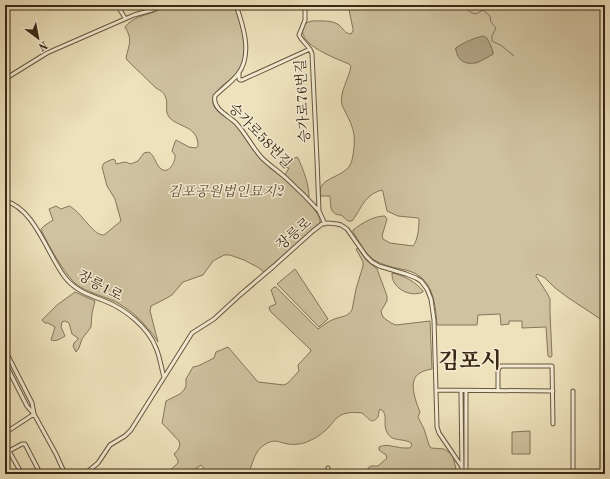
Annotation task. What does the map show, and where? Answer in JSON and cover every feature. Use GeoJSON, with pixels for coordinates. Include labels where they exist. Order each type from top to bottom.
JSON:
{"type":"FeatureCollection","features":[{"type":"Feature","properties":{"kind":"street"},"geometry":{"type":"LineString","coordinates":[[117,5],[125,18]]}},
{"type":"Feature","properties":{"kind":"street"},"geometry":{"type":"LineString","coordinates":[[5,79],[47,53],[125,18],[152,10],[160,5]]}},
{"type":"Feature","properties":{"kind":"street","name":"승가로58번길"},"geometry":{"type":"LineString","coordinates":[[236,5],[245,39],[245,60],[239,73],[215,96],[214,100],[219,109],[236,123],[263,159],[304,194],[318,211]]}},
{"type":"Feature","properties":{"kind":"street","name":"승가로76번길"},"geometry":{"type":"LineString","coordinates":[[305,5],[305,20],[299,35],[310,49],[312,57],[318,211],[325,224]]}},
{"type":"Feature","properties":{"kind":"street","name":"승가로76번길"},"geometry":{"type":"LineString","coordinates":[[239,73],[239,79],[242,80],[310,49]]}},
{"type":"Feature","properties":{"kind":"street","name":"장릉1로"},"geometry":{"type":"LineString","coordinates":[[5,201],[19,207],[30,218],[61,273],[73,287],[119,308],[134,319],[144,329],[152,339],[156,348],[164,377]]}},
{"type":"Feature","properties":{"kind":"street","name":"장릉로"},"geometry":{"type":"LineString","coordinates":[[85,474],[98,463],[110,445],[125,436],[131,430],[184,348],[192,333],[214,319],[313,231],[325,224],[337,224],[345,227],[372,262],[379,266],[416,278],[427,289],[431,299],[434,320],[437,427],[438,432],[462,467]]}},
{"type":"Feature","properties":{"kind":"street"},"geometry":{"type":"LineString","coordinates":[[5,350],[32,403],[34,414]]}},
{"type":"Feature","properties":{"kind":"street"},"geometry":{"type":"LineString","coordinates":[[5,363],[27,406],[34,414],[56,454],[65,474]]}},
{"type":"Feature","properties":{"kind":"street"},"geometry":{"type":"LineString","coordinates":[[498,391],[498,371],[501,366],[552,366],[553,424]]}},
{"type":"Feature","properties":{"kind":"street"},"geometry":{"type":"LineString","coordinates":[[436,390],[553,391]]}},
{"type":"Feature","properties":{"kind":"street"},"geometry":{"type":"LineString","coordinates":[[461,391],[462,474]]}},
{"type":"Feature","properties":{"kind":"street"},"geometry":{"type":"LineString","coordinates":[[466,391],[466,474]]}},
{"type":"Feature","properties":{"kind":"street"},"geometry":{"type":"LineString","coordinates":[[573,391],[573,474]]}},
{"type":"Feature","properties":{"kind":"street"},"geometry":{"type":"LineString","coordinates":[[5,432],[34,414]]}},
{"type":"Feature","properties":{"kind":"street"},"geometry":{"type":"LineString","coordinates":[[5,444],[22,474]]}},
{"type":"Feature","properties":{"kind":"street"},"geometry":{"type":"LineString","coordinates":[[9,451],[22,444],[25,444],[38,469],[32,474]]}},
{"type":"Feature","properties":{"kind":"street"},"geometry":{"type":"LineString","coordinates":[[328,468],[329,474]]}},
{"type":"Feature","properties":{"kind":"green space","name":"김포공원법인묘지2"},"geometry":{"type":"Polygon","coordinates":[[[165,5],[234,5],[241,25],[244,40],[245,47],[243,61],[236,73],[215,94],[213,103],[215,108],[222,115],[236,125],[268,166],[306,199],[316,212],[320,223],[264,272],[244,260],[230,255],[224,255],[213,261],[203,275],[183,282],[172,295],[151,306],[150,311],[158,342],[134,314],[116,302],[76,284],[67,274],[47,242],[41,229],[53,220],[49,209],[56,206],[61,209],[69,206],[78,213],[91,228],[104,235],[121,221],[115,199],[107,186],[102,167],[104,163],[113,159],[115,160],[116,164],[125,162],[131,164],[138,161],[144,153],[149,152],[153,155],[160,168],[166,170],[171,167],[175,158],[172,151],[176,140],[189,147],[196,148],[198,146],[195,134],[191,130],[173,121],[169,117],[167,112],[167,101],[164,93],[152,85],[126,58],[130,39],[125,27],[135,19],[157,11],[165,5]]]}},
{"type":"Feature","properties":{"kind":"green space"},"geometry":{"type":"Polygon","coordinates":[[[348,5],[420,5],[421,7],[428,5],[605,5],[605,322],[567,297],[545,278],[537,274],[536,276],[550,299],[552,356],[549,357],[546,327],[522,328],[522,321],[509,321],[509,324],[501,325],[500,314],[478,315],[477,325],[437,325],[431,291],[422,278],[415,273],[379,263],[369,255],[353,232],[353,230],[357,227],[364,222],[385,216],[387,219],[382,236],[383,239],[390,243],[413,246],[417,237],[419,219],[398,216],[387,211],[382,190],[371,195],[364,202],[352,221],[348,221],[341,215],[334,213],[331,209],[330,196],[320,196],[322,185],[347,169],[352,159],[354,134],[341,100],[351,66],[312,46],[303,34],[303,28],[306,23],[312,21],[328,21],[336,23],[349,34],[351,34],[353,29],[348,5]],[[480,37],[455,49],[476,63],[493,54],[487,38],[480,37]]]}},
{"type":"Feature","properties":{"kind":"green space"},"geometry":{"type":"Polygon","coordinates":[[[297,157],[308,187],[309,197],[285,176],[289,168],[284,167],[282,165],[283,163],[297,157]]]}},
{"type":"Feature","properties":{"kind":"green space"},"geometry":{"type":"Polygon","coordinates":[[[358,248],[366,260],[377,269],[387,296],[387,301],[381,311],[384,318],[396,325],[430,321],[432,369],[423,371],[416,376],[413,386],[420,412],[418,417],[431,448],[444,449],[453,456],[457,474],[367,474],[368,468],[371,466],[378,466],[387,458],[386,455],[379,450],[379,447],[386,445],[410,448],[412,445],[411,443],[393,438],[388,434],[385,427],[385,416],[383,411],[380,409],[378,417],[373,421],[362,413],[346,413],[340,415],[320,435],[304,443],[291,444],[274,441],[268,443],[258,451],[248,474],[208,474],[201,465],[194,470],[194,474],[166,474],[178,463],[178,460],[174,454],[180,445],[179,441],[162,423],[166,401],[180,394],[184,390],[186,386],[186,379],[193,367],[214,358],[216,352],[228,347],[258,382],[284,385],[288,383],[299,371],[298,365],[311,350],[270,311],[269,307],[276,304],[271,290],[276,287],[318,329],[330,321],[346,316],[352,310],[356,289],[363,266],[363,262],[356,249],[358,248]]]}},
{"type":"Feature","properties":{"kind":"green space"},"geometry":{"type":"Polygon","coordinates":[[[295,269],[328,319],[319,327],[277,284],[295,269]]]}},
{"type":"Feature","properties":{"kind":"green space"},"geometry":{"type":"Polygon","coordinates":[[[392,273],[409,279],[423,292],[413,294],[402,290],[395,283],[392,273]]]}},
{"type":"Feature","properties":{"kind":"green space"},"geometry":{"type":"Polygon","coordinates":[[[75,292],[95,301],[91,327],[82,339],[76,352],[73,346],[78,338],[72,334],[69,323],[65,321],[62,322],[61,327],[65,336],[53,341],[51,340],[55,327],[45,323],[42,320],[57,305],[75,292]]]}},
{"type":"Feature","properties":{"kind":"green space"},"geometry":{"type":"Polygon","coordinates":[[[530,431],[530,454],[512,454],[512,432],[530,431]]]}},
{"type":"Feature","properties":{"kind":"shaded area"},"geometry":{"type":"Polygon","coordinates":[[[484,36],[490,44],[493,54],[474,63],[466,63],[460,59],[456,52],[456,48],[469,40],[484,36]]]}},
{"type":"Feature","properties":{"kind":"waterway"},"geometry":{"type":"LineString","coordinates":[[432,5],[437,7],[444,5]]}},
{"type":"Feature","properties":{"kind":"waterway"},"geometry":{"type":"LineString","coordinates":[[464,5],[472,13],[476,14],[483,10],[490,16],[491,22],[496,28],[492,36],[492,41],[502,46],[514,56]]}},
{"type":"Feature","properties":{"kind":"district","name":"김포시"},"geometry":{"type":"Point","coordinates":[470,362]}}]}
